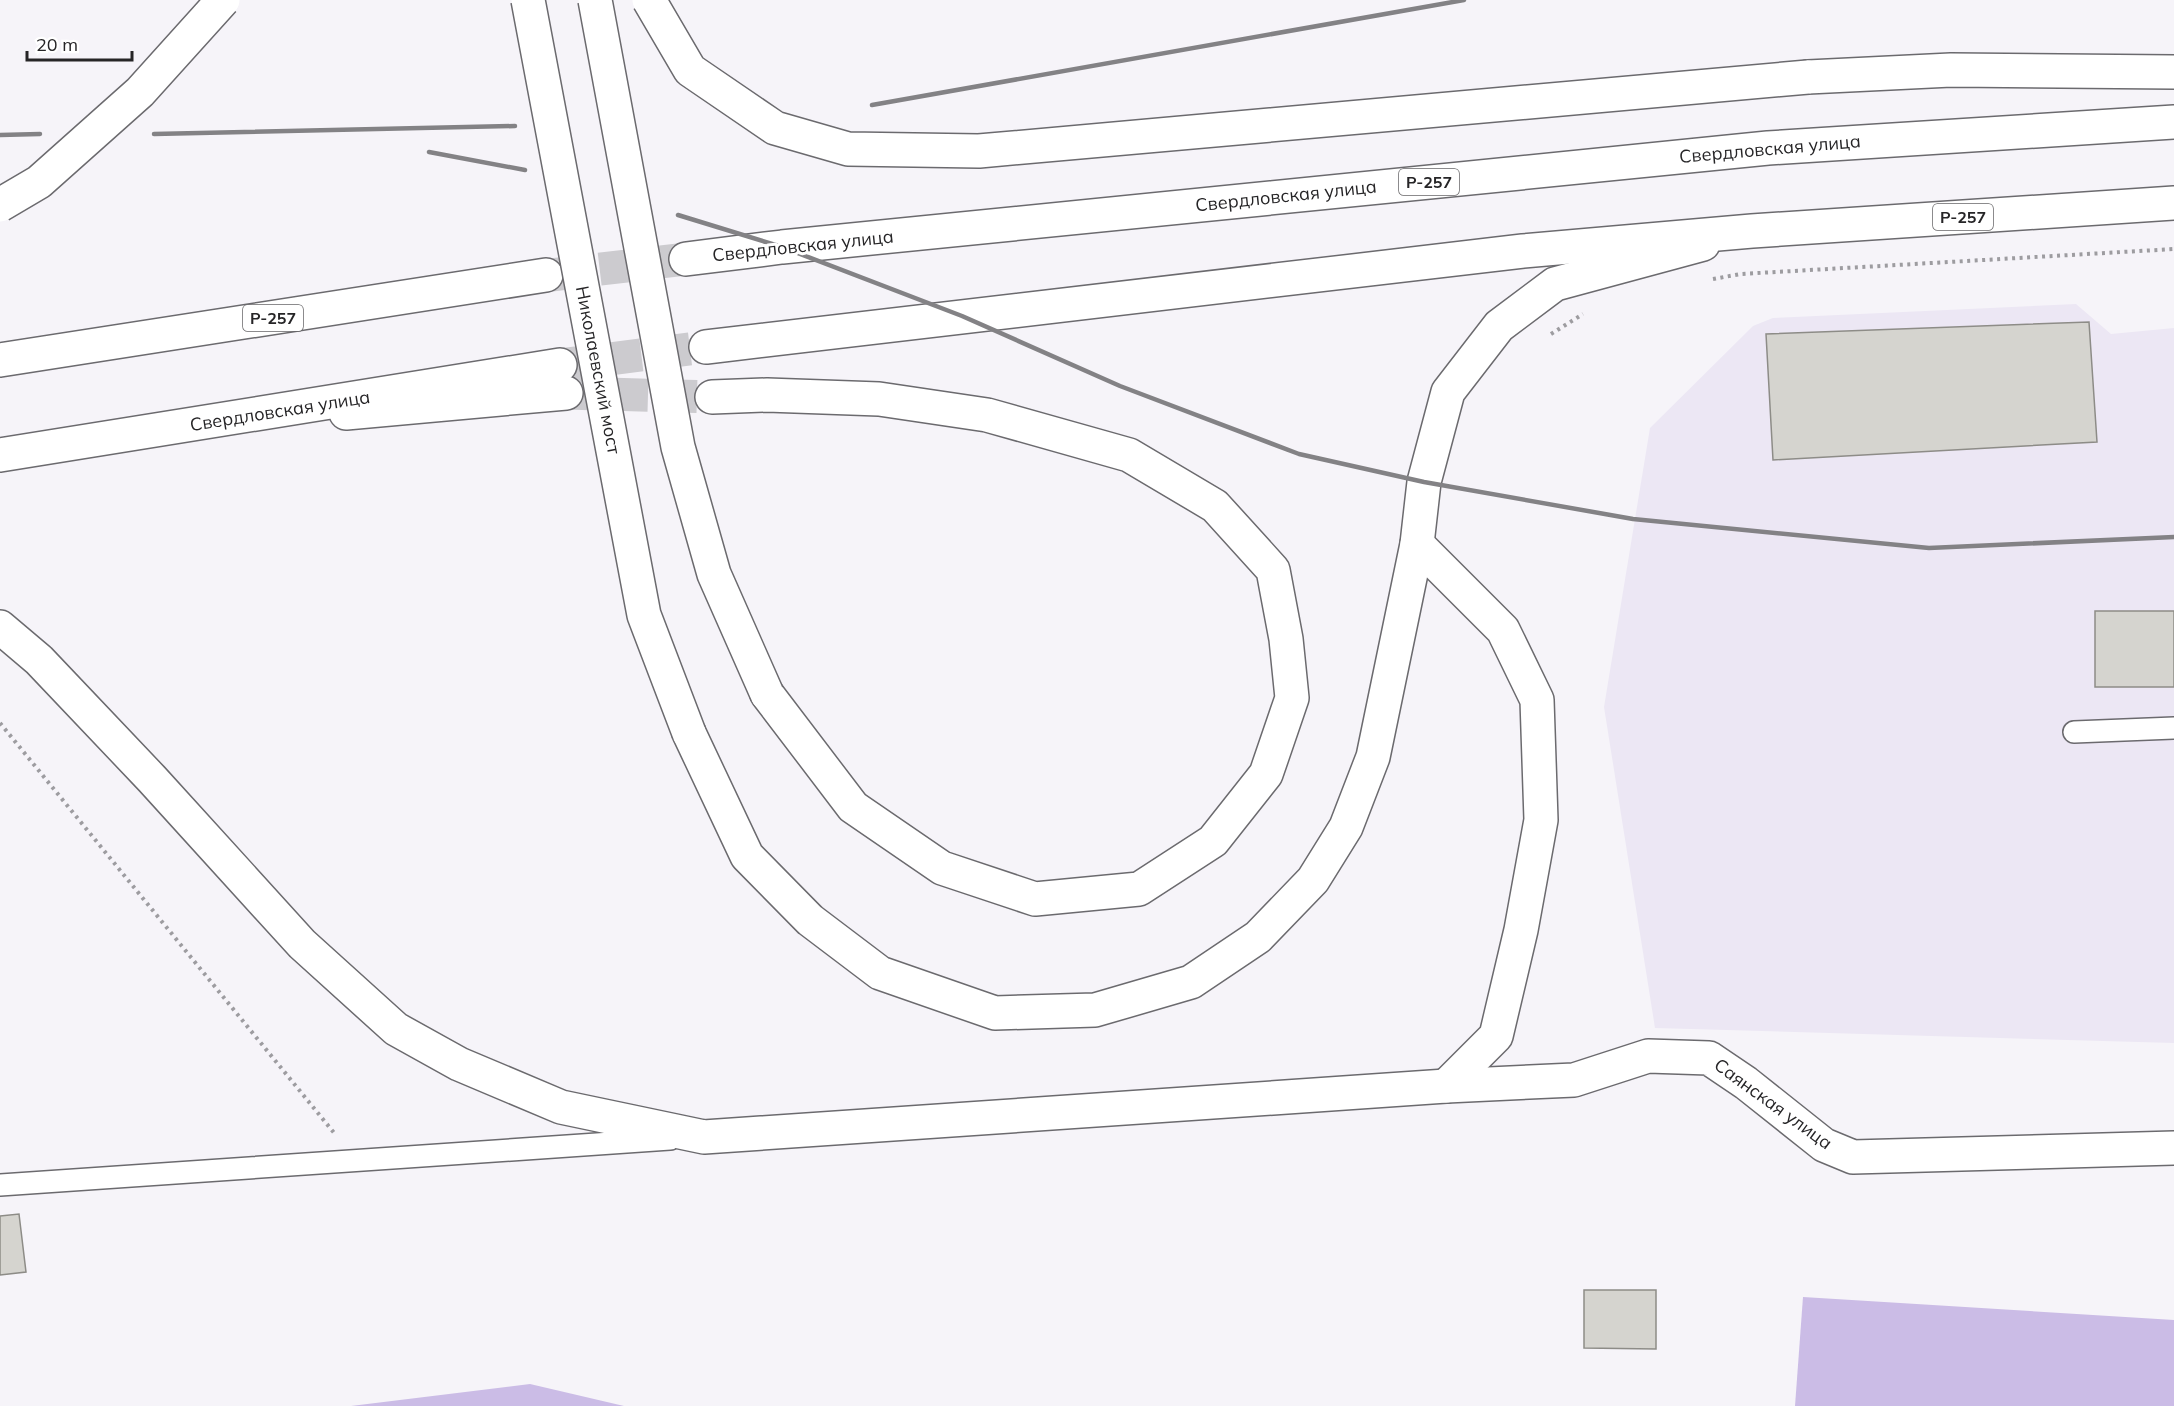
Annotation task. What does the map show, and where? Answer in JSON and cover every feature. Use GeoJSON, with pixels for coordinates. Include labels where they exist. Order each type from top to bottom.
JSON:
{"type":"FeatureCollection","features":[{"type":"Feature","properties":{"kind":"main road"},"geometry":{"type":"LineString","coordinates":[[0,206],[39,182],[140,92],[224,0]]}},
{"type":"Feature","properties":{"kind":"main road","name":"Николаевский мост"},"geometry":{"type":"LineString","coordinates":[[528,0],[645,615],[689,733],[747,856],[810,920],[880,973],[995,1013],[1095,1010],[1191,982],[1258,937],[1313,880],[1346,827],[1373,757],[1417,544],[1424,482],[1448,392],[1498,326],[1555,284],[1752,231]]}},
{"type":"Feature","properties":{"kind":"main road"},"geometry":{"type":"LineString","coordinates":[[595,0],[678,447],[714,574],[766,694],[853,807],[942,868],[1035,899],[1139,889],[1213,841],[1266,774],[1292,698],[1286,639],[1273,570],[1215,506],[1129,455],[987,415],[879,399],[766,395],[712,397]]}},
{"type":"Feature","properties":{"kind":"main road"},"geometry":{"type":"LineString","coordinates":[[649,0],[690,70],[775,128],[848,149],[979,151],[1808,77],[1951,70],[2174,72]]}},
{"type":"Feature","properties":{"kind":"main road","name":"Свердловская улица"},"geometry":{"type":"LineString","coordinates":[[686,259],[782,247],[1768,148],[2174,122]]}},
{"type":"Feature","properties":{"kind":"main road","name":"Р-257"},"geometry":{"type":"LineString","coordinates":[[706,347],[1523,251],[1752,231],[2174,203]]}},
{"type":"Feature","properties":{"kind":"main road","name":"Р-257"},"geometry":{"type":"LineString","coordinates":[[0,360],[546,275]]}},
{"type":"Feature","properties":{"kind":"main road","name":"Свердловская улица"},"geometry":{"type":"LineString","coordinates":[[0,454],[168,429],[563,379]]}},
{"type":"Feature","properties":{"kind":"main road"},"geometry":{"type":"LineString","coordinates":[[1417,544],[1503,630],[1537,699],[1541,820],[1521,930],[1496,1036],[1446,1086]]}},
{"type":"Feature","properties":{"kind":"main road","name":"Саянская улица"},"geometry":{"type":"LineString","coordinates":[[0,627],[39,660],[152,779],[302,944],[396,1029],[459,1064],[561,1107],[704,1137],[1446,1086],[1574,1080],[1648,1056],[1709,1058],[1746,1083],[1824,1145],[1853,1157],[2174,1148]]}},
{"type":"Feature","properties":{"kind":"lane"},"geometry":{"type":"LineString","coordinates":[[2074,732],[2174,728]]}},
{"type":"Feature","properties":{"kind":"lane"},"geometry":{"type":"LineString","coordinates":[[0,1185],[704,1137]]}},
{"type":"Feature","properties":{"kind":"path"},"geometry":{"type":"LineString","coordinates":[[1708,280],[1741,274],[2174,249]]}},
{"type":"Feature","properties":{"kind":"path"},"geometry":{"type":"LineString","coordinates":[[1543,339],[1589,311]]}},
{"type":"Feature","properties":{"kind":"path"},"geometry":{"type":"LineString","coordinates":[[0,723],[357,1160]]}},
{"type":"Feature","properties":{"kind":"shaded area"},"geometry":{"type":"Polygon","coordinates":[[[2076,304],[2111,334],[2174,328],[2174,1043],[1655,1028],[1604,707],[1650,428],[1753,326],[1773,318],[2076,304]]]}},
{"type":"Feature","properties":{"kind":"shaded area"},"geometry":{"type":"Polygon","coordinates":[[[1803,1297],[2174,1320],[2174,1406],[1795,1406],[1803,1297]]]}},
{"type":"Feature","properties":{"kind":"shaded area"},"geometry":{"type":"Polygon","coordinates":[[[530,1384],[624,1406],[351,1406],[530,1384]]]}},
{"type":"Feature","properties":{"kind":"building"},"geometry":{"type":"Polygon","coordinates":[[[2089,322],[2097,442],[1773,460],[1766,334],[2089,322]]]}},
{"type":"Feature","properties":{"kind":"building"},"geometry":{"type":"Polygon","coordinates":[[[2095,611],[2174,611],[2174,687],[2095,687],[2095,611]]]}},
{"type":"Feature","properties":{"kind":"building"},"geometry":{"type":"Polygon","coordinates":[[[19,1214],[26,1272],[0,1275],[0,1216],[19,1214]]]}},
{"type":"Feature","properties":{"kind":"building"},"geometry":{"type":"Polygon","coordinates":[[[1584,1290],[1656,1290],[1656,1349],[1584,1348],[1584,1290]]]}},
{"type":"Feature","properties":{"kind":"tunnel"},"geometry":{"type":"LineString","coordinates":[[551,275],[686,259]]}},
{"type":"Feature","properties":{"kind":"tunnel"},"geometry":{"type":"LineString","coordinates":[[560,365],[706,347]]}},
{"type":"Feature","properties":{"kind":"tunnel"},"geometry":{"type":"LineString","coordinates":[[566,393],[712,397]]}},
{"type":"Feature","properties":{"kind":"railway"},"geometry":{"type":"LineString","coordinates":[[872,105],[1464,0]]}},
{"type":"Feature","properties":{"kind":"railway"},"geometry":{"type":"LineString","coordinates":[[154,134],[515,126]]}},
{"type":"Feature","properties":{"kind":"railway"},"geometry":{"type":"LineString","coordinates":[[0,135],[40,134]]}},
{"type":"Feature","properties":{"kind":"railway"},"geometry":{"type":"LineString","coordinates":[[429,152],[525,170]]}},
{"type":"Feature","properties":{"kind":"railway"},"geometry":{"type":"LineString","coordinates":[[678,215],[782,247],[962,316],[1120,386],[1299,454],[1424,482],[1633,519],[1929,548],[2174,537]]}}]}
